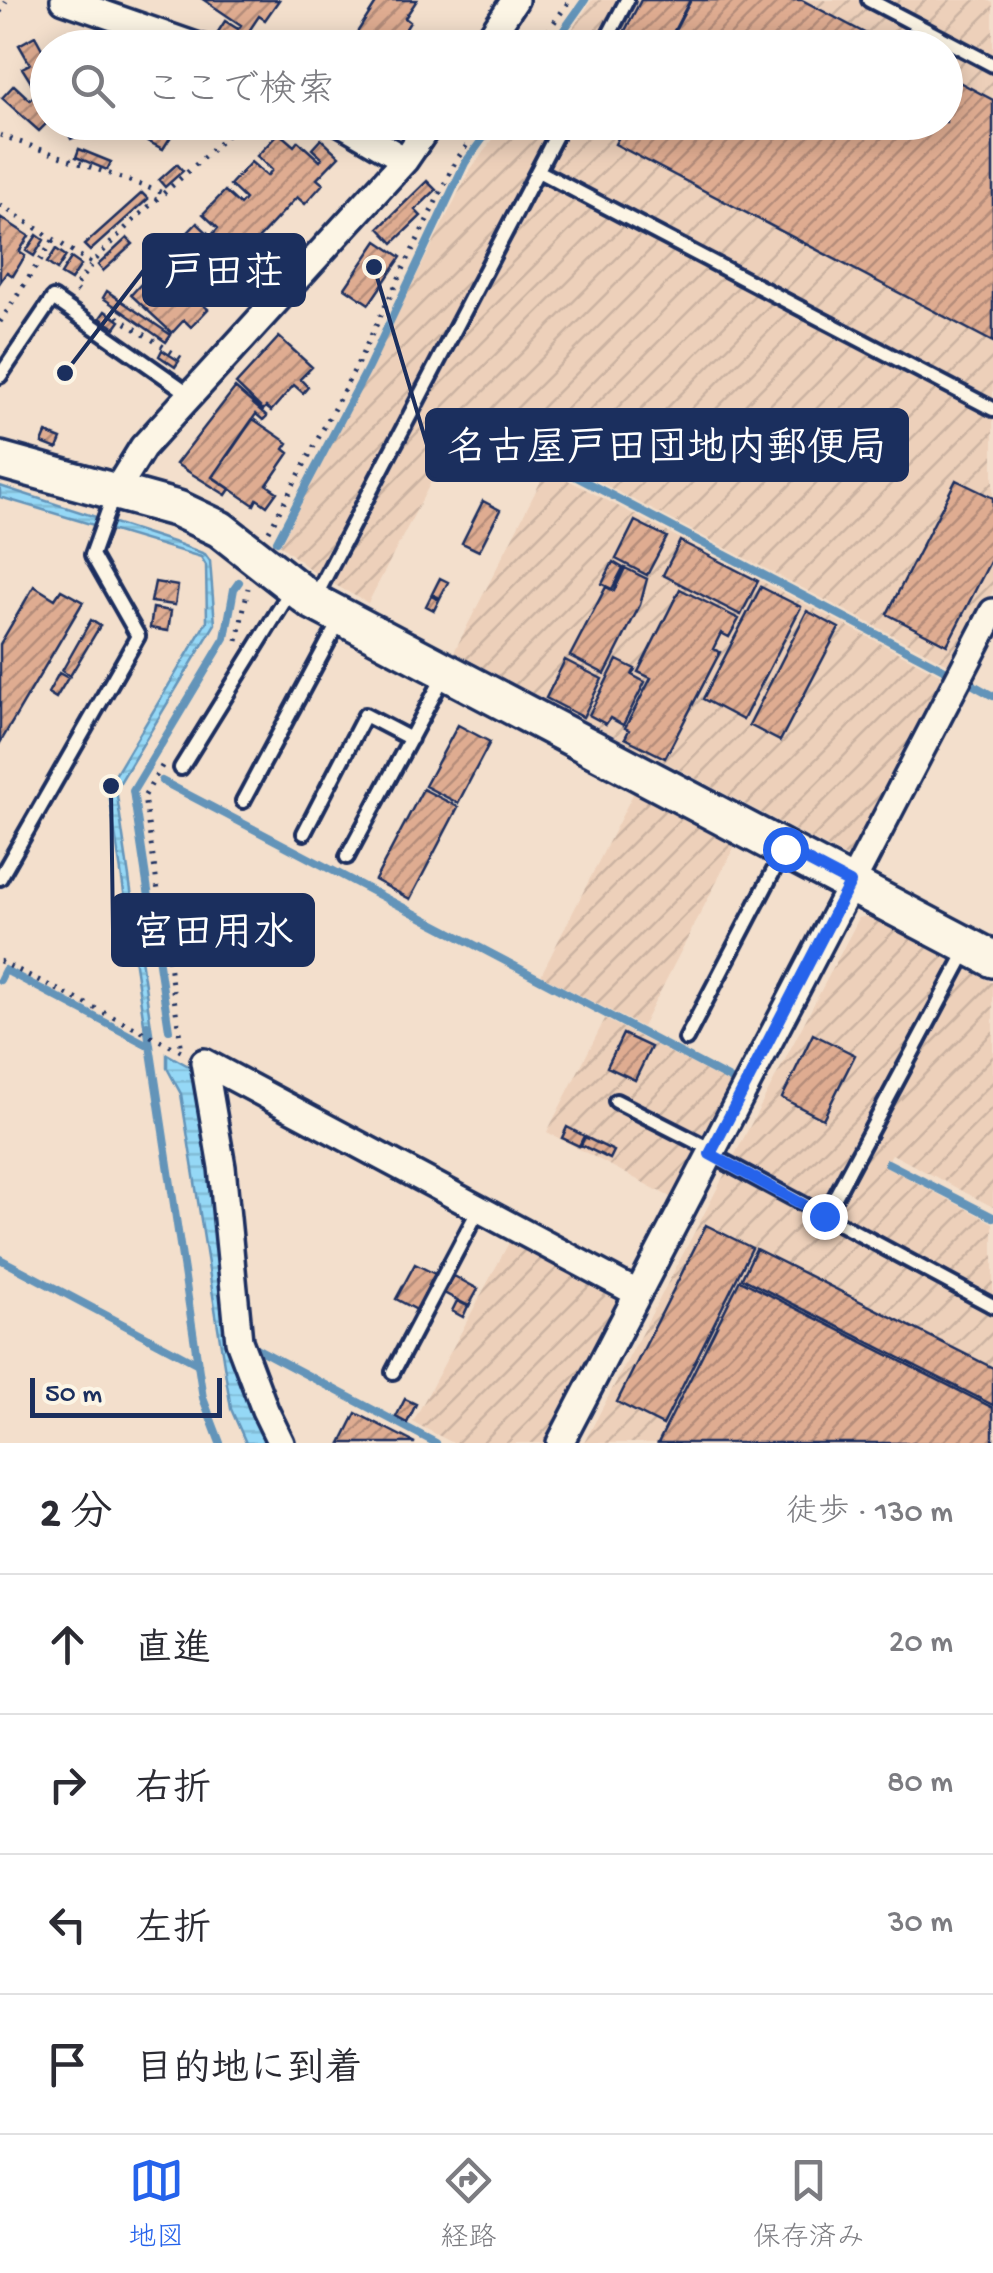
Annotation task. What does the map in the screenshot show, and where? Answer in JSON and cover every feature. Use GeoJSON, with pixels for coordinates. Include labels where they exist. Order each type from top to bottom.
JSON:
{"type":"FeatureCollection","features":[{"type":"Feature","properties":{"kind":"street"},"geometry":{"type":"LineString","coordinates":[[64,0],[150,30]]}},
{"type":"Feature","properties":{"kind":"street"},"geometry":{"type":"LineString","coordinates":[[495,30],[515,0]]}},
{"type":"Feature","properties":{"kind":"street"},"geometry":{"type":"LineString","coordinates":[[371,140],[405,160]]}},
{"type":"Feature","properties":{"kind":"street"},"geometry":{"type":"LineString","coordinates":[[111,502],[143,447],[405,160],[419,140]]}},
{"type":"Feature","properties":{"kind":"street"},"geometry":{"type":"LineString","coordinates":[[0,460],[111,502],[178,509],[220,529],[316,602],[981,952]]}},
{"type":"Feature","properties":{"kind":"street"},"geometry":{"type":"LineString","coordinates":[[560,1443],[993,612]]}},
{"type":"Feature","properties":{"kind":"street"},"geometry":{"type":"LineString","coordinates":[[282,1443],[264,1410],[239,1341],[222,1167],[204,1062],[637,1293]]}},
{"type":"Feature","properties":{"kind":"lane"},"geometry":{"type":"LineString","coordinates":[[611,30],[627,0]]}},
{"type":"Feature","properties":{"kind":"lane"},"geometry":{"type":"LineString","coordinates":[[869,0],[926,30]]}},
{"type":"Feature","properties":{"kind":"lane"},"geometry":{"type":"LineString","coordinates":[[963,49],[993,65]]}},
{"type":"Feature","properties":{"kind":"lane"},"geometry":{"type":"LineString","coordinates":[[243,801],[316,602],[554,140]]}},
{"type":"Feature","properties":{"kind":"lane"},"geometry":{"type":"LineString","coordinates":[[538,171],[993,409]]}},
{"type":"Feature","properties":{"kind":"lane"},"geometry":{"type":"LineString","coordinates":[[0,376],[53,298],[191,394]]}},
{"type":"Feature","properties":{"kind":"lane"},"geometry":{"type":"LineString","coordinates":[[0,878],[138,636],[92,554],[111,502]]}},
{"type":"Feature","properties":{"kind":"lane"},"geometry":{"type":"LineString","coordinates":[[181,768],[316,602]]}},
{"type":"Feature","properties":{"kind":"lane"},"geometry":{"type":"LineString","coordinates":[[347,857],[446,673]]}},
{"type":"Feature","properties":{"kind":"lane"},"geometry":{"type":"LineString","coordinates":[[304,833],[365,714],[411,738]]}},
{"type":"Feature","properties":{"kind":"lane"},"geometry":{"type":"LineString","coordinates":[[686,1039],[785,849]]}},
{"type":"Feature","properties":{"kind":"lane"},"geometry":{"type":"LineString","coordinates":[[824,1216],[981,952]]}},
{"type":"Feature","properties":{"kind":"lane"},"geometry":{"type":"LineString","coordinates":[[616,1101],[993,1306]]}},
{"type":"Feature","properties":{"kind":"lane"},"geometry":{"type":"LineString","coordinates":[[392,1372],[478,1208]]}},
{"type":"Feature","properties":{"kind":"path"},"geometry":{"type":"LineString","coordinates":[[549,30],[570,0]]}},
{"type":"Feature","properties":{"kind":"path"},"geometry":{"type":"LineString","coordinates":[[0,12],[6,2]]}},
{"type":"Feature","properties":{"kind":"path"},"geometry":{"type":"LineString","coordinates":[[0,135],[166,194]]}},
{"type":"Feature","properties":{"kind":"path"},"geometry":{"type":"LineString","coordinates":[[89,299],[74,290],[92,262],[223,140]]}},
{"type":"Feature","properties":{"kind":"path"},"geometry":{"type":"LineString","coordinates":[[0,205],[92,262]]}},
{"type":"Feature","properties":{"kind":"path"},"geometry":{"type":"LineString","coordinates":[[0,322],[54,239]]}},
{"type":"Feature","properties":{"kind":"path"},"geometry":{"type":"LineString","coordinates":[[104,308],[194,366]]}},
{"type":"Feature","properties":{"kind":"path"},"geometry":{"type":"LineString","coordinates":[[0,961],[157,1038]]}},
{"type":"Feature","properties":{"kind":"shaded area"},"geometry":{"type":"Polygon","coordinates":[[[592,0],[993,3],[993,590],[952,666],[467,413],[368,603],[317,575],[280,545],[470,170],[492,140],[963,140],[963,30],[572,30],[592,0]]]}},
{"type":"Feature","properties":{"kind":"shaded area"},"geometry":{"type":"Polygon","coordinates":[[[547,469],[947,678],[852,860],[454,652],[547,469]]]}},
{"type":"Feature","properties":{"kind":"shaded area"},"geometry":{"type":"Polygon","coordinates":[[[635,790],[736,844],[642,1027],[541,975],[635,790]]]}},
{"type":"Feature","properties":{"kind":"shaded area"},"geometry":{"type":"Polygon","coordinates":[[[868,916],[993,983],[993,1207],[892,1154],[885,1166],[993,1223],[993,1443],[584,1443],[859,918],[868,916]]]}},
{"type":"Feature","properties":{"kind":"shaded area"},"geometry":{"type":"Polygon","coordinates":[[[605,1019],[731,1084],[672,1198],[547,1132],[605,1019]]]}},
{"type":"Feature","properties":{"kind":"shaded area"},"geometry":{"type":"Polygon","coordinates":[[[512,1237],[621,1297],[544,1443],[453,1443],[413,1422],[512,1237]]]}},
{"type":"Feature","properties":{"kind":"water"},"geometry":{"type":"Polygon","coordinates":[[[0,486],[176,543],[205,554],[210,561],[215,624],[116,789],[152,1033],[145,1030],[108,787],[207,621],[206,565],[201,557],[0,497],[0,486]]]}},
{"type":"Feature","properties":{"kind":"water"},"geometry":{"type":"Polygon","coordinates":[[[167,1054],[192,1068],[199,1090],[270,1443],[246,1443],[231,1409],[181,1094],[167,1068],[167,1054]]]}},
{"type":"Feature","properties":{"kind":"building"},"geometry":{"type":"Polygon","coordinates":[[[204,0],[279,0],[265,20],[259,16],[250,30],[219,30],[225,21],[238,29],[241,25],[204,0]]]}},
{"type":"Feature","properties":{"kind":"building"},"geometry":{"type":"Polygon","coordinates":[[[378,0],[417,0],[405,18],[410,22],[405,30],[359,30],[378,0]]]}},
{"type":"Feature","properties":{"kind":"building"},"geometry":{"type":"Polygon","coordinates":[[[641,0],[690,0],[674,30],[625,30],[641,0]]]}},
{"type":"Feature","properties":{"kind":"building"},"geometry":{"type":"Polygon","coordinates":[[[691,0],[802,0],[859,30],[675,30],[691,0]]]}},
{"type":"Feature","properties":{"kind":"building"},"geometry":{"type":"Polygon","coordinates":[[[30,39],[30,64],[19,45],[30,39]]]}},
{"type":"Feature","properties":{"kind":"building"},"geometry":{"type":"Polygon","coordinates":[[[30,64],[30,81],[22,68],[30,64]]]}},
{"type":"Feature","properties":{"kind":"building"},"geometry":{"type":"Polygon","coordinates":[[[963,84],[993,100],[993,342],[615,144],[617,140],[963,140],[963,84]]]}},
{"type":"Feature","properties":{"kind":"building"},"geometry":{"type":"Polygon","coordinates":[[[14,85],[30,100],[30,123],[2,98],[14,85]]]}},
{"type":"Feature","properties":{"kind":"building"},"geometry":{"type":"Polygon","coordinates":[[[145,140],[169,140],[163,149],[145,140]]]}},
{"type":"Feature","properties":{"kind":"building"},"geometry":{"type":"Polygon","coordinates":[[[272,140],[287,140],[294,146],[298,141],[320,161],[322,158],[312,149],[322,140],[339,156],[317,179],[323,184],[305,204],[297,197],[200,302],[208,309],[191,327],[184,320],[172,333],[131,295],[141,284],[155,297],[161,290],[147,277],[168,254],[182,267],[190,259],[175,246],[197,223],[211,236],[218,228],[203,214],[225,191],[240,205],[245,199],[230,185],[251,162],[267,176],[272,170],[257,156],[272,140]]]}},
{"type":"Feature","properties":{"kind":"building"},"geometry":{"type":"Polygon","coordinates":[[[79,149],[111,162],[107,170],[76,157],[79,149]]]}},
{"type":"Feature","properties":{"kind":"building"},"geometry":{"type":"Polygon","coordinates":[[[177,164],[183,171],[165,187],[159,180],[177,164]]]}},
{"type":"Feature","properties":{"kind":"building"},"geometry":{"type":"Polygon","coordinates":[[[427,181],[436,190],[415,210],[421,216],[393,243],[379,228],[427,181]]]}},
{"type":"Feature","properties":{"kind":"building"},"geometry":{"type":"Polygon","coordinates":[[[142,193],[148,199],[90,251],[84,245],[142,193]]]}},
{"type":"Feature","properties":{"kind":"building"},"geometry":{"type":"Polygon","coordinates":[[[0,217],[29,236],[19,252],[25,256],[13,276],[7,272],[0,282],[0,217]]]}},
{"type":"Feature","properties":{"kind":"building"},"geometry":{"type":"Polygon","coordinates":[[[37,235],[44,240],[34,256],[26,251],[37,235]]]}},
{"type":"Feature","properties":{"kind":"building"},"geometry":{"type":"Polygon","coordinates":[[[127,238],[133,244],[103,271],[98,265],[127,238]]]}},
{"type":"Feature","properties":{"kind":"building"},"geometry":{"type":"Polygon","coordinates":[[[377,241],[401,257],[369,304],[345,288],[377,241]]]}},
{"type":"Feature","properties":{"kind":"building"},"geometry":{"type":"Polygon","coordinates":[[[56,249],[66,256],[57,270],[47,263],[56,249]]]}},
{"type":"Feature","properties":{"kind":"building"},"geometry":{"type":"Polygon","coordinates":[[[71,258],[81,265],[71,280],[61,274],[71,258]]]}},
{"type":"Feature","properties":{"kind":"building"},"geometry":{"type":"Polygon","coordinates":[[[107,291],[171,335],[166,342],[103,298],[107,291]]]}},
{"type":"Feature","properties":{"kind":"building"},"geometry":{"type":"Polygon","coordinates":[[[105,311],[120,321],[115,328],[100,318],[105,311]]]}},
{"type":"Feature","properties":{"kind":"building"},"geometry":{"type":"Polygon","coordinates":[[[279,337],[312,367],[300,379],[308,387],[303,393],[294,385],[271,411],[266,407],[263,410],[236,384],[279,337]]]}},
{"type":"Feature","properties":{"kind":"building"},"geometry":{"type":"Polygon","coordinates":[[[162,350],[179,361],[175,367],[159,356],[162,350]]]}},
{"type":"Feature","properties":{"kind":"building"},"geometry":{"type":"Polygon","coordinates":[[[235,388],[267,416],[263,420],[256,414],[212,477],[230,489],[226,495],[176,464],[235,388]]]}},
{"type":"Feature","properties":{"kind":"building"},"geometry":{"type":"Polygon","coordinates":[[[253,419],[288,443],[284,449],[289,453],[267,485],[277,492],[267,506],[257,499],[254,505],[213,477],[253,419]]]}},
{"type":"Feature","properties":{"kind":"building"},"geometry":{"type":"Polygon","coordinates":[[[46,433],[61,439],[57,449],[42,443],[46,433]]]}},
{"type":"Feature","properties":{"kind":"building"},"geometry":{"type":"Polygon","coordinates":[[[956,480],[993,498],[993,556],[947,645],[887,614],[956,480]]]}},
{"type":"Feature","properties":{"kind":"building"},"geometry":{"type":"Polygon","coordinates":[[[483,501],[500,510],[479,551],[462,543],[483,501]]]}},
{"type":"Feature","properties":{"kind":"building"},"geometry":{"type":"Polygon","coordinates":[[[635,521],[667,537],[647,575],[616,559],[635,521]]]}},
{"type":"Feature","properties":{"kind":"building"},"geometry":{"type":"Polygon","coordinates":[[[680,541],[758,581],[741,615],[663,575],[680,541]]]}},
{"type":"Feature","properties":{"kind":"building"},"geometry":{"type":"Polygon","coordinates":[[[613,562],[623,568],[612,589],[602,584],[613,562]]]}},
{"type":"Feature","properties":{"kind":"building"},"geometry":{"type":"Polygon","coordinates":[[[625,568],[647,579],[640,605],[605,674],[570,656],[606,587],[614,591],[625,568]]]}},
{"type":"Feature","properties":{"kind":"building"},"geometry":{"type":"Polygon","coordinates":[[[440,578],[448,582],[440,598],[432,594],[440,578]]]}},
{"type":"Feature","properties":{"kind":"building"},"geometry":{"type":"Polygon","coordinates":[[[155,582],[178,586],[175,605],[151,602],[155,582]]]}},
{"type":"Feature","properties":{"kind":"building"},"geometry":{"type":"Polygon","coordinates":[[[34,586],[55,599],[61,590],[83,602],[0,743],[0,644],[34,586]]]}},
{"type":"Feature","properties":{"kind":"building"},"geometry":{"type":"Polygon","coordinates":[[[761,587],[801,607],[743,720],[703,699],[761,587]]]}},
{"type":"Feature","properties":{"kind":"building"},"geometry":{"type":"Polygon","coordinates":[[[680,589],[739,619],[729,637],[721,633],[713,649],[720,652],[665,758],[625,738],[629,730],[625,728],[651,678],[638,672],[680,589]]]}},
{"type":"Feature","properties":{"kind":"building"},"geometry":{"type":"Polygon","coordinates":[[[431,596],[439,600],[434,610],[426,606],[431,596]]]}},
{"type":"Feature","properties":{"kind":"building"},"geometry":{"type":"Polygon","coordinates":[[[153,608],[171,611],[168,631],[150,628],[153,608]]]}},
{"type":"Feature","properties":{"kind":"building"},"geometry":{"type":"Polygon","coordinates":[[[807,611],[839,628],[780,741],[749,725],[807,611]]]}},
{"type":"Feature","properties":{"kind":"building"},"geometry":{"type":"Polygon","coordinates":[[[91,620],[100,626],[70,676],[62,671],[91,620]]]}},
{"type":"Feature","properties":{"kind":"building"},"geometry":{"type":"Polygon","coordinates":[[[565,660],[602,679],[583,717],[546,698],[565,660]]]}},
{"type":"Feature","properties":{"kind":"building"},"geometry":{"type":"Polygon","coordinates":[[[617,660],[635,669],[632,675],[645,682],[623,725],[610,718],[606,724],[589,715],[617,660]]]}},
{"type":"Feature","properties":{"kind":"building"},"geometry":{"type":"Polygon","coordinates":[[[59,673],[68,678],[56,698],[48,693],[59,673]]]}},
{"type":"Feature","properties":{"kind":"building"},"geometry":{"type":"Polygon","coordinates":[[[458,725],[490,742],[458,803],[425,786],[458,725]]]}},
{"type":"Feature","properties":{"kind":"building"},"geometry":{"type":"Polygon","coordinates":[[[423,789],[458,807],[410,899],[375,880],[423,789]]]}},
{"type":"Feature","properties":{"kind":"building"},"geometry":{"type":"Polygon","coordinates":[[[623,1034],[651,1047],[635,1080],[607,1067],[623,1034]]]}},
{"type":"Feature","properties":{"kind":"building"},"geometry":{"type":"Polygon","coordinates":[[[813,1034],[855,1055],[823,1119],[782,1098],[813,1034]]]}},
{"type":"Feature","properties":{"kind":"building"},"geometry":{"type":"Polygon","coordinates":[[[567,1127],[584,1136],[579,1146],[562,1138],[567,1127]]]}},
{"type":"Feature","properties":{"kind":"building"},"geometry":{"type":"Polygon","coordinates":[[[585,1137],[614,1151],[610,1159],[581,1145],[585,1137]]]}},
{"type":"Feature","properties":{"kind":"building"},"geometry":{"type":"Polygon","coordinates":[[[706,1225],[752,1248],[663,1425],[617,1402],[706,1225]]]}},
{"type":"Feature","properties":{"kind":"building"},"geometry":{"type":"Polygon","coordinates":[[[756,1249],[993,1368],[993,1405],[742,1278],[756,1249]]]}},
{"type":"Feature","properties":{"kind":"building"},"geometry":{"type":"Polygon","coordinates":[[[415,1264],[435,1274],[417,1310],[396,1299],[415,1264]]]}},
{"type":"Feature","properties":{"kind":"building"},"geometry":{"type":"Polygon","coordinates":[[[454,1276],[478,1289],[469,1306],[444,1293],[454,1276]]]}},
{"type":"Feature","properties":{"kind":"building"},"geometry":{"type":"Polygon","coordinates":[[[740,1280],[993,1408],[993,1443],[658,1443],[740,1280]]]}},
{"type":"Feature","properties":{"kind":"building"},"geometry":{"type":"Polygon","coordinates":[[[457,1301],[468,1306],[463,1317],[452,1311],[457,1301]]]}},
{"type":"Feature","properties":{"kind":"building"},"geometry":{"type":"Polygon","coordinates":[[[405,1399],[416,1404],[407,1423],[396,1417],[405,1399]]]}},
{"type":"Feature","properties":{"kind":"building"},"geometry":{"type":"Polygon","coordinates":[[[356,1413],[415,1443],[341,1443],[356,1413]]]}},
{"type":"Feature","properties":{"kind":"waterway"},"geometry":{"type":"LineString","coordinates":[[564,30],[585,0]]}},
{"type":"Feature","properties":{"kind":"waterway"},"geometry":{"type":"LineString","coordinates":[[277,541],[368,368],[465,163],[482,140]]}},
{"type":"Feature","properties":{"kind":"waterway"},"geometry":{"type":"LineString","coordinates":[[464,418],[945,670]]}},
{"type":"Feature","properties":{"kind":"waterway"},"geometry":{"type":"LineString","coordinates":[[169,1030],[133,791],[225,638],[234,589],[239,582]]}},
{"type":"Feature","properties":{"kind":"waterway"},"geometry":{"type":"LineString","coordinates":[[968,682],[993,696]]}},
{"type":"Feature","properties":{"kind":"waterway"},"geometry":{"type":"LineString","coordinates":[[162,781],[730,1079]]}},
{"type":"Feature","properties":{"kind":"waterway"},"geometry":{"type":"LineString","coordinates":[[0,980],[5,970],[150,1046]]}},
{"type":"Feature","properties":{"kind":"waterway"},"geometry":{"type":"LineString","coordinates":[[147,1025],[203,1398],[220,1443]]}},
{"type":"Feature","properties":{"kind":"waterway"},"geometry":{"type":"LineString","coordinates":[[888,1163],[993,1217]]}},
{"type":"Feature","properties":{"kind":"waterway"},"geometry":{"type":"LineString","coordinates":[[0,1259],[198,1364]]}},
{"type":"Feature","properties":{"kind":"waterway"},"geometry":{"type":"LineString","coordinates":[[254,1347],[436,1443]]}},
{"type":"Feature","properties":{"kind":"place","name":"名古屋戸田団地内郵便局"},"geometry":{"type":"Point","coordinates":[374,267]}},
{"type":"Feature","properties":{"kind":"place","name":"戸田荘"},"geometry":{"type":"Point","coordinates":[65,373]}},
{"type":"Feature","properties":{"kind":"place","name":"宮田用水"},"geometry":{"type":"Point","coordinates":[111,786]}},
{"type":"Feature","properties":{"kind":"route"},"geometry":{"type":"LineString","coordinates":[[785,849],[850,883],[710,1154],[824,1216]]}}]}
